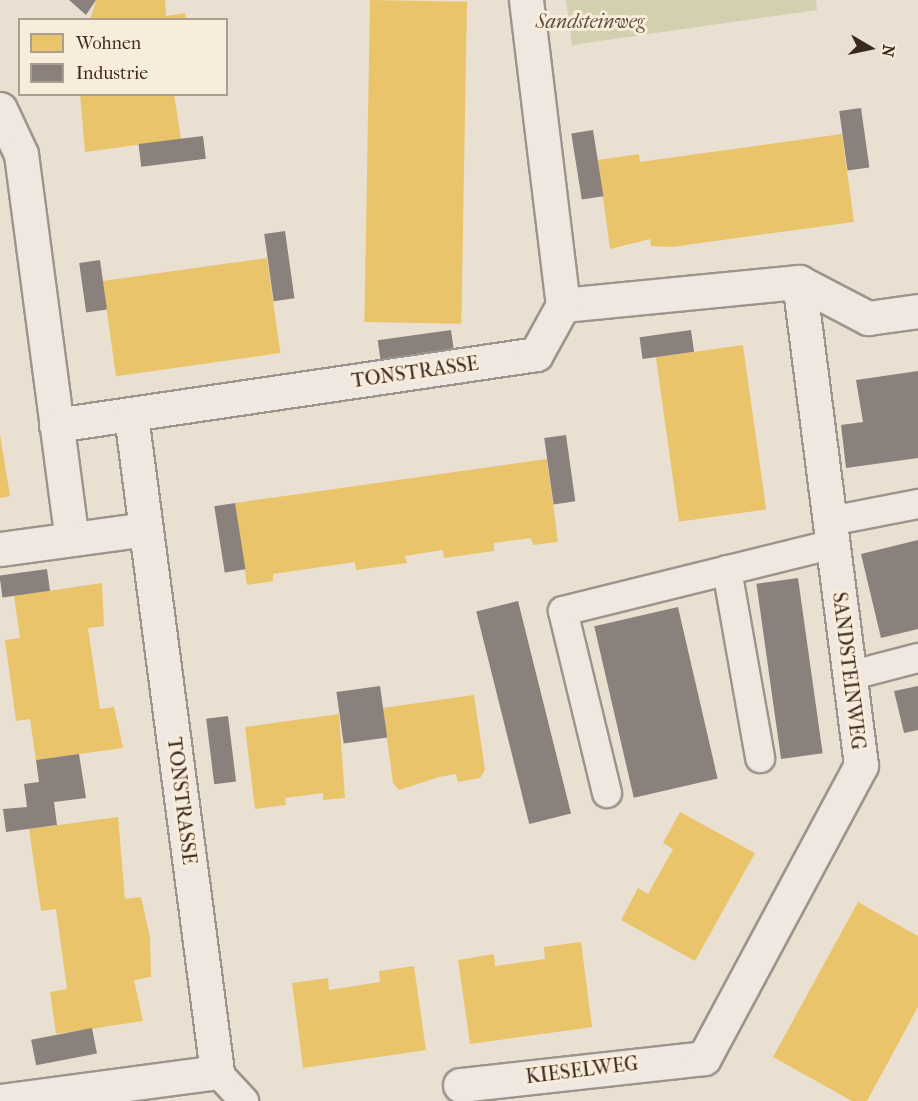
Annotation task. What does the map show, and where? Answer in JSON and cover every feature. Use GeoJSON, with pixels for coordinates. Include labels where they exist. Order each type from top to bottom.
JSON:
{"type":"FeatureCollection","features":[{"type":"Feature","properties":{"kind":"street"},"geometry":{"type":"LineString","coordinates":[[526,0],[563,305],[799,282],[868,318],[918,310]]}},
{"type":"Feature","properties":{"kind":"street"},"geometry":{"type":"LineString","coordinates":[[0,109],[21,154],[72,539]]}},
{"type":"Feature","properties":{"kind":"street","name":"SANDSTEINWEG"},"geometry":{"type":"LineString","coordinates":[[704,1058],[861,765],[799,282]]}},
{"type":"Feature","properties":{"kind":"street","name":"TONSTRASSE"},"geometry":{"type":"LineString","coordinates":[[56,425],[536,354],[563,305]]}},
{"type":"Feature","properties":{"kind":"street","name":"TONSTRASSE"},"geometry":{"type":"LineString","coordinates":[[131,415],[217,1072]]}},
{"type":"Feature","properties":{"kind":"street"},"geometry":{"type":"LineString","coordinates":[[0,549],[146,530]]}},
{"type":"Feature","properties":{"kind":"street","name":"KIESELWEG"},"geometry":{"type":"LineString","coordinates":[[460,1085],[704,1058]]}},
{"type":"Feature","properties":{"kind":"street"},"geometry":{"type":"LineString","coordinates":[[0,1101],[162,1090],[217,1072]]}},
{"type":"Feature","properties":{"kind":"lane"},"geometry":{"type":"LineString","coordinates":[[607,793],[563,610],[727,570],[831,532],[918,504]]}},
{"type":"Feature","properties":{"kind":"lane"},"geometry":{"type":"LineString","coordinates":[[727,570],[760,758]]}},
{"type":"Feature","properties":{"kind":"lane"},"geometry":{"type":"LineString","coordinates":[[849,676],[918,658]]}},
{"type":"Feature","properties":{"kind":"lane"},"geometry":{"type":"LineString","coordinates":[[217,1072],[244,1101]]}},
{"type":"Feature","properties":{"kind":"green space","name":"Sandsteinweg"},"geometry":{"type":"Polygon","coordinates":[[[566,0],[816,0],[817,10],[572,45],[566,0]]]}},
{"type":"Feature","properties":{"kind":"building: Wohnen"},"geometry":{"type":"Polygon","coordinates":[[[96,0],[165,0],[166,16],[185,13],[186,18],[91,18],[96,0]]]}},
{"type":"Feature","properties":{"kind":"building: Wohnen"},"geometry":{"type":"Polygon","coordinates":[[[370,0],[467,2],[461,324],[364,322],[370,0]]]}},
{"type":"Feature","properties":{"kind":"building: Wohnen"},"geometry":{"type":"Polygon","coordinates":[[[80,96],[174,96],[181,139],[85,152],[80,96]]]}},
{"type":"Feature","properties":{"kind":"building: Wohnen"},"geometry":{"type":"Polygon","coordinates":[[[842,134],[854,222],[671,247],[651,246],[650,239],[610,249],[598,160],[639,154],[640,162],[842,134]]]}},
{"type":"Feature","properties":{"kind":"building: Wohnen"},"geometry":{"type":"Polygon","coordinates":[[[267,258],[280,353],[116,376],[103,281],[267,258]]]}},
{"type":"Feature","properties":{"kind":"building: Wohnen"},"geometry":{"type":"Polygon","coordinates":[[[743,345],[766,509],[679,522],[656,357],[743,345]]]}},
{"type":"Feature","properties":{"kind":"building: Wohnen"},"geometry":{"type":"Polygon","coordinates":[[[0,434],[10,496],[0,498],[0,434]]]}},
{"type":"Feature","properties":{"kind":"building: Wohnen"},"geometry":{"type":"Polygon","coordinates":[[[547,459],[558,542],[533,545],[531,538],[494,543],[494,551],[444,558],[443,550],[405,556],[407,563],[356,570],[355,562],[273,574],[273,581],[247,585],[235,503],[547,459]]]}},
{"type":"Feature","properties":{"kind":"building: Wohnen"},"geometry":{"type":"Polygon","coordinates":[[[102,583],[104,626],[88,628],[100,709],[114,707],[123,748],[36,760],[30,719],[16,721],[5,640],[20,638],[14,596],[102,583]]]}},
{"type":"Feature","properties":{"kind":"building: Wohnen"},"geometry":{"type":"Polygon","coordinates":[[[474,695],[485,770],[480,778],[458,782],[456,774],[399,790],[393,783],[383,708],[474,695]]]}},
{"type":"Feature","properties":{"kind":"building: Wohnen"},"geometry":{"type":"Polygon","coordinates":[[[339,714],[345,798],[323,800],[323,793],[285,798],[286,805],[255,809],[245,727],[339,714]]]}},
{"type":"Feature","properties":{"kind":"building: Wohnen"},"geometry":{"type":"Polygon","coordinates":[[[680,812],[755,853],[695,961],[621,920],[638,888],[648,894],[673,849],[663,843],[680,812]]]}},
{"type":"Feature","properties":{"kind":"building: Wohnen"},"geometry":{"type":"Polygon","coordinates":[[[118,817],[125,899],[141,897],[150,937],[151,977],[134,980],[143,1021],[56,1034],[50,992],[67,989],[56,909],[41,911],[29,829],[118,817]]]}},
{"type":"Feature","properties":{"kind":"building: Wohnen"},"geometry":{"type":"Polygon","coordinates":[[[858,902],[918,936],[918,1007],[867,1101],[852,1101],[773,1057],[858,902]]]}},
{"type":"Feature","properties":{"kind":"building: Wohnen"},"geometry":{"type":"Polygon","coordinates":[[[581,942],[592,1027],[470,1044],[458,960],[494,954],[495,966],[545,959],[544,947],[581,942]]]}},
{"type":"Feature","properties":{"kind":"building: Wohnen"},"geometry":{"type":"Polygon","coordinates":[[[414,966],[426,1050],[303,1068],[292,983],[328,978],[329,990],[380,982],[379,971],[414,966]]]}},
{"type":"Feature","properties":{"kind":"building: Industrie"},"geometry":{"type":"Polygon","coordinates":[[[69,0],[96,0],[86,15],[69,0]]]}},
{"type":"Feature","properties":{"kind":"building: Industrie"},"geometry":{"type":"Polygon","coordinates":[[[861,108],[869,167],[848,170],[839,111],[861,108]]]}},
{"type":"Feature","properties":{"kind":"building: Industrie"},"geometry":{"type":"Polygon","coordinates":[[[593,130],[603,196],[582,200],[571,133],[593,130]]]}},
{"type":"Feature","properties":{"kind":"building: Industrie"},"geometry":{"type":"Polygon","coordinates":[[[203,136],[206,159],[141,167],[138,144],[203,136]]]}},
{"type":"Feature","properties":{"kind":"building: Industrie"},"geometry":{"type":"Polygon","coordinates":[[[285,231],[294,298],[274,301],[264,234],[285,231]]]}},
{"type":"Feature","properties":{"kind":"building: Industrie"},"geometry":{"type":"Polygon","coordinates":[[[100,260],[107,310],[86,312],[79,263],[100,260]]]}},
{"type":"Feature","properties":{"kind":"building: Industrie"},"geometry":{"type":"Polygon","coordinates":[[[451,330],[454,351],[381,361],[378,340],[451,330]]]}},
{"type":"Feature","properties":{"kind":"building: Industrie"},"geometry":{"type":"Polygon","coordinates":[[[691,330],[694,352],[643,359],[640,337],[691,330]]]}},
{"type":"Feature","properties":{"kind":"building: Industrie"},"geometry":{"type":"Polygon","coordinates":[[[918,371],[918,458],[846,468],[841,425],[863,422],[856,380],[918,371]]]}},
{"type":"Feature","properties":{"kind":"building: Industrie"},"geometry":{"type":"Polygon","coordinates":[[[566,435],[575,501],[554,504],[544,438],[566,435]]]}},
{"type":"Feature","properties":{"kind":"building: Industrie"},"geometry":{"type":"Polygon","coordinates":[[[235,503],[245,569],[225,572],[214,506],[235,503]]]}},
{"type":"Feature","properties":{"kind":"building: Industrie"},"geometry":{"type":"Polygon","coordinates":[[[918,540],[918,629],[881,638],[861,554],[918,540]]]}},
{"type":"Feature","properties":{"kind":"building: Industrie"},"geometry":{"type":"Polygon","coordinates":[[[47,569],[50,591],[3,597],[0,576],[47,569]]]}},
{"type":"Feature","properties":{"kind":"building: Industrie"},"geometry":{"type":"Polygon","coordinates":[[[798,578],[823,753],[781,759],[756,584],[798,578]]]}},
{"type":"Feature","properties":{"kind":"building: Industrie"},"geometry":{"type":"Polygon","coordinates":[[[518,601],[571,813],[529,824],[476,611],[518,601]]]}},
{"type":"Feature","properties":{"kind":"building: Industrie"},"geometry":{"type":"Polygon","coordinates":[[[678,607],[718,778],[634,798],[594,626],[678,607]]]}},
{"type":"Feature","properties":{"kind":"building: Industrie"},"geometry":{"type":"Polygon","coordinates":[[[380,686],[387,737],[344,744],[336,692],[380,686]]]}},
{"type":"Feature","properties":{"kind":"building: Industrie"},"geometry":{"type":"Polygon","coordinates":[[[918,686],[918,730],[904,733],[894,691],[918,686]]]}},
{"type":"Feature","properties":{"kind":"building: Industrie"},"geometry":{"type":"Polygon","coordinates":[[[228,716],[236,782],[214,784],[206,719],[228,716]]]}},
{"type":"Feature","properties":{"kind":"building: Industrie"},"geometry":{"type":"Polygon","coordinates":[[[79,754],[86,798],[54,802],[57,825],[6,832],[3,809],[27,807],[24,784],[39,782],[36,760],[79,754]]]}},
{"type":"Feature","properties":{"kind":"building: Industrie"},"geometry":{"type":"Polygon","coordinates":[[[92,1028],[97,1054],[36,1065],[31,1040],[92,1028]]]}}]}
